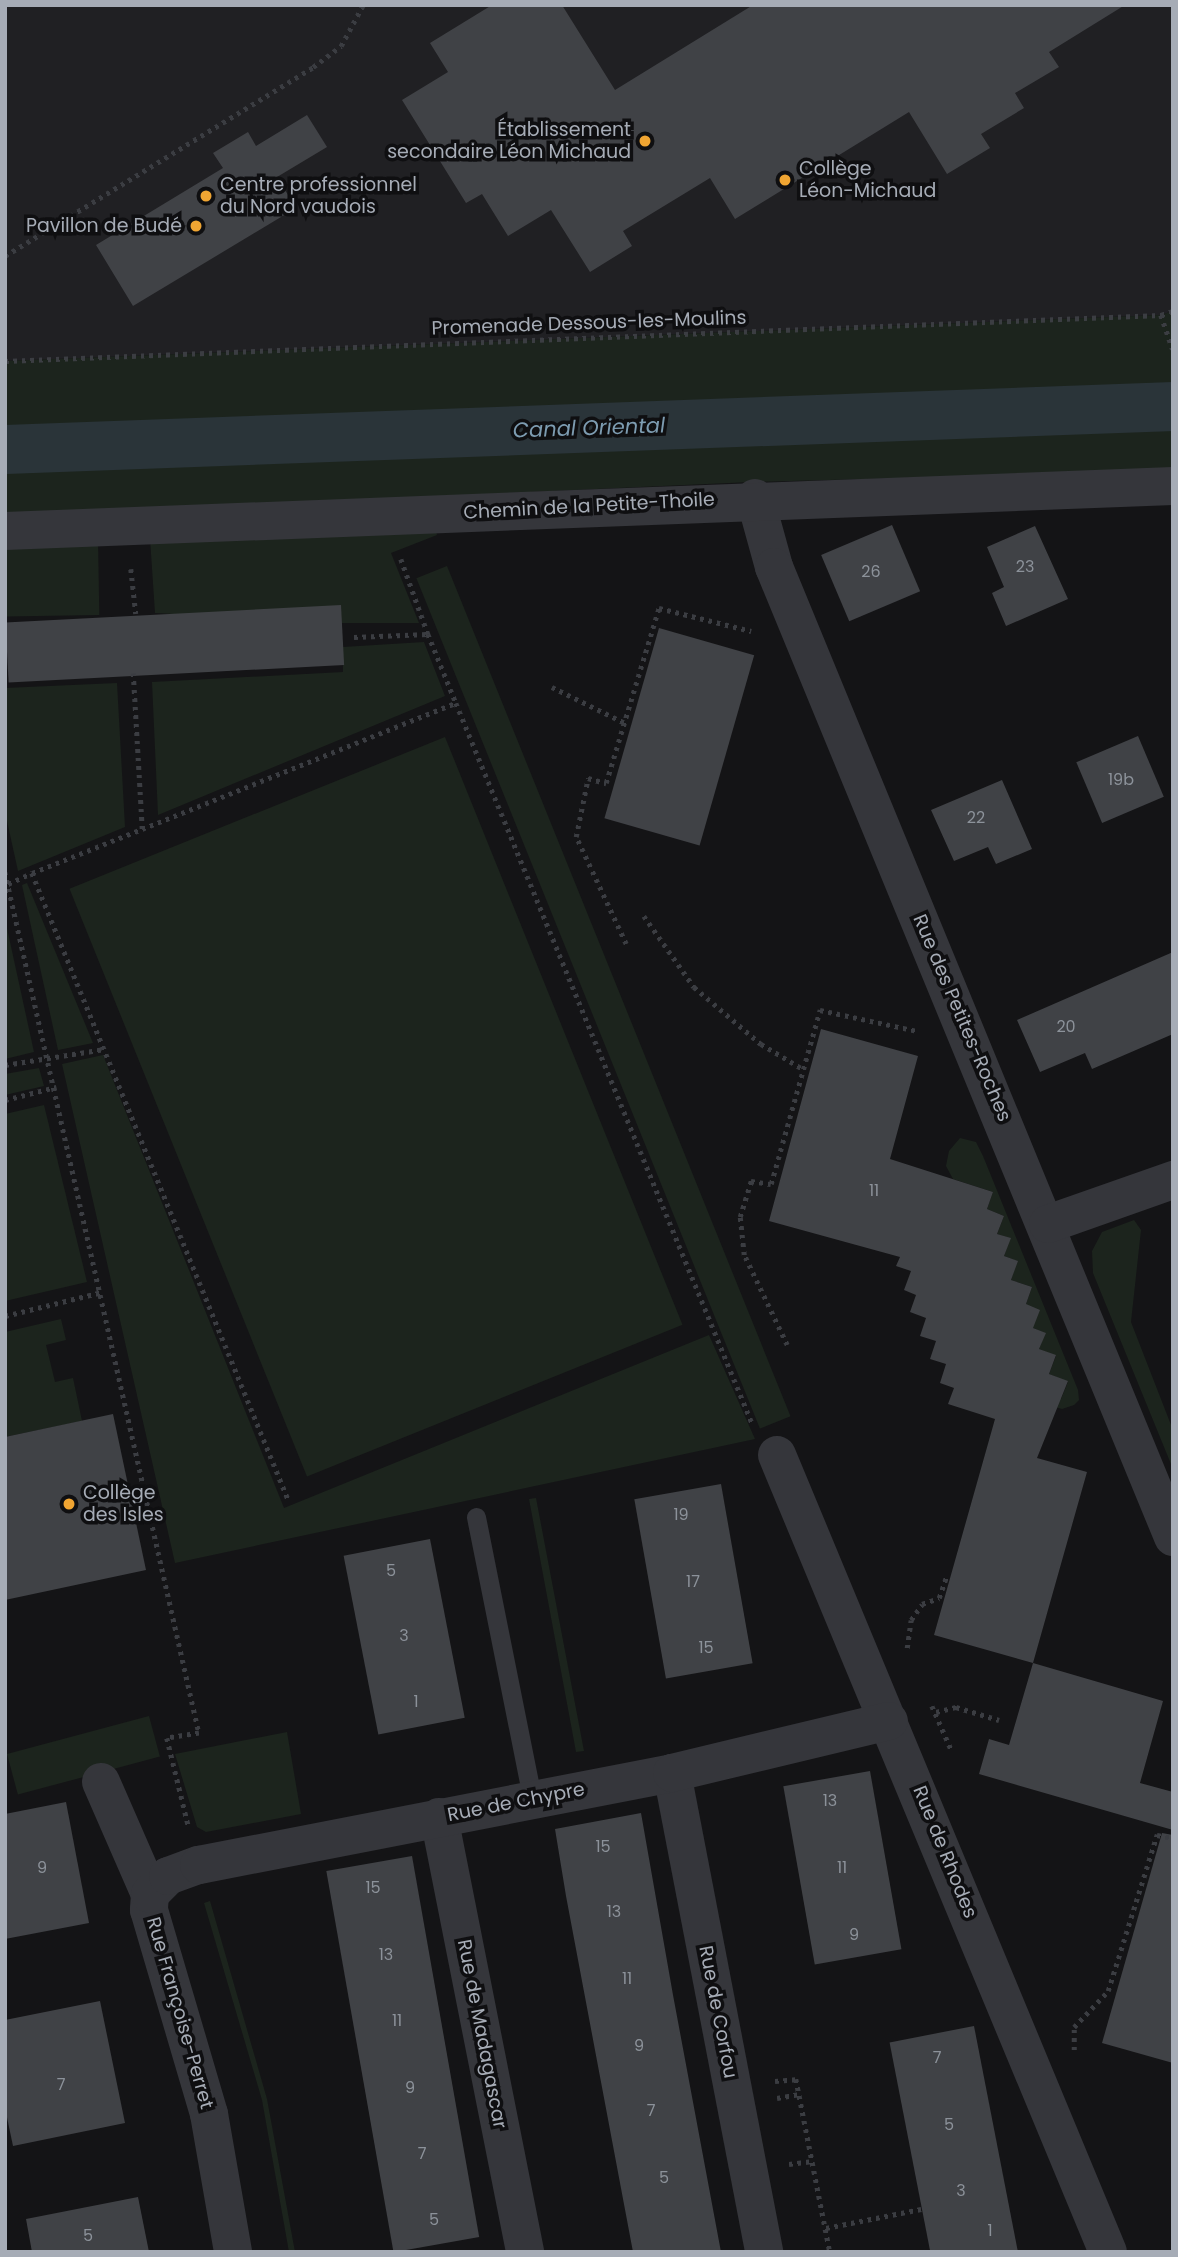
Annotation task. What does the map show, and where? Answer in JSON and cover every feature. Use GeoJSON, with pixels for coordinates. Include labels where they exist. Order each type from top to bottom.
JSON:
{"type":"FeatureCollection","features":[{"type":"Feature","properties":{"kind":"street","name":"Chemin de la Petite-Thoile"},"geometry":{"type":"LineString","coordinates":[[5,531],[755,498],[1173,485]]}},
{"type":"Feature","properties":{"kind":"street","name":"Rue des Petites-Roches"},"geometry":{"type":"LineString","coordinates":[[755,498],[774,567],[1048,1224],[1173,1536]]}},
{"type":"Feature","properties":{"kind":"street"},"geometry":{"type":"LineString","coordinates":[[1048,1224],[1173,1180]]}},
{"type":"Feature","properties":{"kind":"street","name":"Rue de Rhodes"},"geometry":{"type":"LineString","coordinates":[[766,1443],[889,1721],[1108,2252]]}},
{"type":"Feature","properties":{"kind":"street","name":"Rue de Chypre"},"geometry":{"type":"LineString","coordinates":[[150,1894],[168,1875],[200,1865],[532,1797],[672,1773],[889,1721]]}},
{"type":"Feature","properties":{"kind":"street","name":"Rue de Corfou"},"geometry":{"type":"LineString","coordinates":[[672,1773],[764,2252]]}},
{"type":"Feature","properties":{"kind":"street","name":"Rue Françoise-Perret"},"geometry":{"type":"LineString","coordinates":[[101,1782],[150,1894],[149,1909],[209,2113],[233,2252]]}},
{"type":"Feature","properties":{"kind":"street","name":"Rue de Madagascar"},"geometry":{"type":"LineString","coordinates":[[439,1817],[525,2252]]}},
{"type":"Feature","properties":{"kind":"lane"},"geometry":{"type":"LineString","coordinates":[[476,1517],[532,1797]]}},
{"type":"Feature","properties":{"kind":"path"},"geometry":{"type":"LineString","coordinates":[[5,256],[313,67],[341,46],[363,5]]}},
{"type":"Feature","properties":{"kind":"path","name":"Promenade Dessous-les-Moulins"},"geometry":{"type":"LineString","coordinates":[[5,361],[1161,315],[1173,311]]}},
{"type":"Feature","properties":{"kind":"path"},"geometry":{"type":"LineString","coordinates":[[1161,315],[1172,348]]}},
{"type":"Feature","properties":{"kind":"path"},"geometry":{"type":"LineString","coordinates":[[401,559],[456,704],[766,1443]]}},
{"type":"Feature","properties":{"kind":"path"},"geometry":{"type":"LineString","coordinates":[[626,944],[576,837],[588,778],[606,783],[659,608],[751,631],[796,619]]}},
{"type":"Feature","properties":{"kind":"path"},"geometry":{"type":"LineString","coordinates":[[354,638],[428,634]]}},
{"type":"Feature","properties":{"kind":"path"},"geometry":{"type":"LineString","coordinates":[[132,673],[142,829]]}},
{"type":"Feature","properties":{"kind":"path"},"geometry":{"type":"LineString","coordinates":[[552,687],[625,723]]}},
{"type":"Feature","properties":{"kind":"path"},"geometry":{"type":"LineString","coordinates":[[6,885],[456,704]]}},
{"type":"Feature","properties":{"kind":"path"},"geometry":{"type":"LineString","coordinates":[[5,872],[50,1059],[198,1733],[167,1738],[190,1833]]}},
{"type":"Feature","properties":{"kind":"path"},"geometry":{"type":"LineString","coordinates":[[32,873],[288,1499]]}},
{"type":"Feature","properties":{"kind":"path"},"geometry":{"type":"LineString","coordinates":[[644,916],[694,987],[761,1044],[803,1069]]}},
{"type":"Feature","properties":{"kind":"path"},"geometry":{"type":"LineString","coordinates":[[787,1345],[744,1255],[740,1217],[751,1181],[771,1184],[820,1010],[973,1043]]}},
{"type":"Feature","properties":{"kind":"path"},"geometry":{"type":"LineString","coordinates":[[5,1065],[105,1049]]}},
{"type":"Feature","properties":{"kind":"path"},"geometry":{"type":"LineString","coordinates":[[5,1100],[56,1087]]}},
{"type":"Feature","properties":{"kind":"path"},"geometry":{"type":"LineString","coordinates":[[5,1316],[102,1292]]}},
{"type":"Feature","properties":{"kind":"path"},"geometry":{"type":"LineString","coordinates":[[907,1655],[911,1620],[922,1604],[939,1598],[947,1575]]}},
{"type":"Feature","properties":{"kind":"path"},"geometry":{"type":"LineString","coordinates":[[929,1702],[936,1712],[954,1759]]}},
{"type":"Feature","properties":{"kind":"path"},"geometry":{"type":"LineString","coordinates":[[936,1712],[956,1707],[999,1720]]}},
{"type":"Feature","properties":{"kind":"path"},"geometry":{"type":"LineString","coordinates":[[1073,2057],[1074,2026],[1108,1991],[1157,1835],[1173,1838]]}},
{"type":"Feature","properties":{"kind":"path"},"geometry":{"type":"LineString","coordinates":[[765,2082],[796,2079],[830,2252]]}},
{"type":"Feature","properties":{"kind":"path"},"geometry":{"type":"LineString","coordinates":[[780,2154],[783,2168]]}},
{"type":"Feature","properties":{"kind":"path"},"geometry":{"type":"LineString","coordinates":[[826,2228],[921,2209]]}},
{"type":"Feature","properties":{"kind":"shaded area","name":"Collège Léon-Michaud"},"geometry":{"type":"Polygon","coordinates":[[[5,5],[1173,5],[1173,311],[1161,315],[5,361],[5,5]]]}},
{"type":"Feature","properties":{"kind":"shaded area"},"geometry":{"type":"Polygon","coordinates":[[[1173,311],[1173,471],[751,482],[5,516],[5,361],[1161,315],[1173,311]]]}},
{"type":"Feature","properties":{"kind":"shaded area"},"geometry":{"type":"Polygon","coordinates":[[[434,524],[437,535],[391,553],[419,623],[342,623],[155,613],[150,538],[434,524]]]}},
{"type":"Feature","properties":{"kind":"shaded area"},"geometry":{"type":"Polygon","coordinates":[[[98,539],[99,615],[6,617],[5,541],[98,539]]]}},
{"type":"Feature","properties":{"kind":"shaded area"},"geometry":{"type":"Polygon","coordinates":[[[447,566],[791,1416],[760,1429],[416,578],[447,566]]]}},
{"type":"Feature","properties":{"kind":"shaded area"},"geometry":{"type":"Polygon","coordinates":[[[424,642],[445,696],[158,815],[152,682],[343,672],[343,647],[424,642]]]}},
{"type":"Feature","properties":{"kind":"shaded area"},"geometry":{"type":"Polygon","coordinates":[[[117,683],[125,827],[18,871],[5,812],[5,688],[117,683]]]}},
{"type":"Feature","properties":{"kind":"shaded area"},"geometry":{"type":"Polygon","coordinates":[[[445,737],[683,1325],[307,1477],[69,889],[445,737]]]}},
{"type":"Feature","properties":{"kind":"shaded area"},"geometry":{"type":"Polygon","coordinates":[[[27,883],[93,1043],[58,1050],[22,885],[27,883]]]}},
{"type":"Feature","properties":{"kind":"shaded area"},"geometry":{"type":"Polygon","coordinates":[[[5,919],[34,1052],[5,1059],[5,919]]]}},
{"type":"Feature","properties":{"kind":"shaded area"},"geometry":{"type":"Polygon","coordinates":[[[103,1055],[284,1508],[709,1335],[755,1439],[175,1563],[62,1064],[103,1055]]]}},
{"type":"Feature","properties":{"kind":"shaded area"},"geometry":{"type":"Polygon","coordinates":[[[39,1068],[44,1086],[5,1095],[5,1074],[39,1068]]]}},
{"type":"Feature","properties":{"kind":"shaded area"},"geometry":{"type":"Polygon","coordinates":[[[44,1105],[87,1282],[5,1301],[5,1114],[44,1105]]]}},
{"type":"Feature","properties":{"kind":"shaded area"},"geometry":{"type":"Polygon","coordinates":[[[960,1138],[976,1142],[983,1156],[1078,1390],[1079,1400],[1074,1405],[1062,1409],[1035,1401],[1039,1391],[1061,1399],[1068,1382],[1049,1374],[1056,1356],[1039,1349],[1045,1333],[1033,1328],[1026,1304],[1032,1287],[1011,1280],[1017,1261],[1004,1256],[1010,1238],[997,1234],[1004,1216],[987,1209],[993,1192],[953,1179],[946,1166],[949,1151],[960,1138]]]}},
{"type":"Feature","properties":{"kind":"shaded area"},"geometry":{"type":"Polygon","coordinates":[[[1134,1220],[1141,1230],[1131,1322],[1173,1430],[1173,1469],[1093,1273],[1092,1251],[1102,1232],[1134,1220]]]}},
{"type":"Feature","properties":{"kind":"shaded area"},"geometry":{"type":"Polygon","coordinates":[[[61,1319],[66,1340],[46,1345],[55,1382],[73,1378],[82,1421],[5,1437],[5,1332],[61,1319]]]}},
{"type":"Feature","properties":{"kind":"shaded area"},"geometry":{"type":"Polygon","coordinates":[[[536,1498],[584,1751],[576,1752],[529,1499],[536,1498]]]}},
{"type":"Feature","properties":{"kind":"shaded area"},"geometry":{"type":"Polygon","coordinates":[[[149,1716],[160,1757],[18,1795],[7,1754],[149,1716]]]}},
{"type":"Feature","properties":{"kind":"shaded area"},"geometry":{"type":"Polygon","coordinates":[[[287,1732],[301,1814],[206,1832],[197,1827],[175,1754],[287,1732]]]}},
{"type":"Feature","properties":{"kind":"shaded area"},"geometry":{"type":"Polygon","coordinates":[[[210,1901],[267,2099],[295,2252],[289,2252],[262,2100],[204,1903],[210,1901]]]}},
{"type":"Feature","properties":{"kind":"building","name":"Établissement secondaire Léon Michaud"},"geometry":{"type":"Polygon","coordinates":[[[492,5],[562,5],[615,90],[753,5],[1125,5],[1049,52],[1059,67],[1015,93],[1024,108],[981,134],[990,148],[947,174],[909,112],[735,219],[710,178],[623,231],[632,246],[590,272],[551,210],[508,236],[482,194],[466,203],[402,100],[448,72],[430,43],[492,5]]]}},
{"type":"Feature","properties":{"kind":"building","name":"Pavillon de Budé"},"geometry":{"type":"Polygon","coordinates":[[[307,115],[327,147],[277,177],[296,208],[133,306],[96,245],[223,168],[213,153],[248,132],[256,146],[307,115]]]}},
{"type":"Feature","properties":{"kind":"building"},"geometry":{"type":"Polygon","coordinates":[[[892,525],[920,591],[849,621],[821,555],[892,525]]]}},
{"type":"Feature","properties":{"kind":"building"},"geometry":{"type":"Polygon","coordinates":[[[1035,526],[1068,599],[1006,626],[992,593],[1004,587],[987,547],[1035,526]]]}},
{"type":"Feature","properties":{"kind":"building"},"geometry":{"type":"Polygon","coordinates":[[[341,605],[344,665],[9,683],[5,623],[341,605]]]}},
{"type":"Feature","properties":{"kind":"building"},"geometry":{"type":"Polygon","coordinates":[[[659,628],[754,655],[700,846],[604,818],[659,628]]]}},
{"type":"Feature","properties":{"kind":"building"},"geometry":{"type":"Polygon","coordinates":[[[1138,736],[1164,797],[1102,823],[1076,762],[1138,736]]]}},
{"type":"Feature","properties":{"kind":"building"},"geometry":{"type":"Polygon","coordinates":[[[1002,780],[1032,849],[996,864],[988,847],[954,861],[931,810],[1002,780]]]}},
{"type":"Feature","properties":{"kind":"building"},"geometry":{"type":"Polygon","coordinates":[[[1173,952],[1173,1034],[1092,1069],[1085,1053],[1040,1072],[1017,1020],[1173,952]]]}},
{"type":"Feature","properties":{"kind":"building"},"geometry":{"type":"Polygon","coordinates":[[[821,1029],[918,1056],[890,1159],[993,1192],[987,1209],[1004,1216],[997,1234],[1011,1238],[1004,1256],[1018,1261],[1011,1280],[1032,1287],[1026,1304],[1040,1310],[1033,1328],[1046,1333],[1039,1349],[1056,1355],[1049,1374],[1068,1381],[1037,1458],[1087,1472],[1033,1663],[934,1635],[995,1419],[948,1404],[954,1388],[940,1383],[946,1364],[930,1359],[936,1341],[920,1336],[926,1318],[910,1312],[916,1295],[904,1290],[911,1271],[896,1266],[900,1257],[769,1221],[821,1029]]]}},
{"type":"Feature","properties":{"kind":"building","name":"Collège des Isles"},"geometry":{"type":"Polygon","coordinates":[[[113,1414],[146,1570],[5,1600],[5,1437],[113,1414]]]}},
{"type":"Feature","properties":{"kind":"building"},"geometry":{"type":"Polygon","coordinates":[[[721,1484],[753,1663],[666,1679],[634,1499],[721,1484]]]}},
{"type":"Feature","properties":{"kind":"building"},"geometry":{"type":"Polygon","coordinates":[[[430,1539],[465,1718],[378,1734],[344,1556],[430,1539]]]}},
{"type":"Feature","properties":{"kind":"building"},"geometry":{"type":"Polygon","coordinates":[[[1033,1663],[1163,1701],[1140,1783],[1173,1792],[1173,1830],[979,1774],[989,1739],[1009,1745],[1033,1663]]]}},
{"type":"Feature","properties":{"kind":"building"},"geometry":{"type":"Polygon","coordinates":[[[870,1771],[901,1949],[815,1965],[783,1786],[870,1771]]]}},
{"type":"Feature","properties":{"kind":"building"},"geometry":{"type":"Polygon","coordinates":[[[66,1802],[89,1923],[5,1939],[5,1814],[66,1802]]]}},
{"type":"Feature","properties":{"kind":"building"},"geometry":{"type":"Polygon","coordinates":[[[641,1813],[721,2252],[633,2252],[566,1896],[555,1829],[641,1813]]]}},
{"type":"Feature","properties":{"kind":"building"},"geometry":{"type":"Polygon","coordinates":[[[1162,1833],[1173,1835],[1173,2063],[1102,2043],[1162,1833]]]}},
{"type":"Feature","properties":{"kind":"building"},"geometry":{"type":"Polygon","coordinates":[[[412,1856],[479,2237],[393,2252],[326,1871],[412,1856]]]}},
{"type":"Feature","properties":{"kind":"building"},"geometry":{"type":"Polygon","coordinates":[[[100,2001],[125,2123],[13,2146],[5,2108],[5,2020],[100,2001]]]}},
{"type":"Feature","properties":{"kind":"building"},"geometry":{"type":"Polygon","coordinates":[[[974,2026],[1018,2252],[930,2252],[890,2042],[974,2026]]]}},
{"type":"Feature","properties":{"kind":"building"},"geometry":{"type":"Polygon","coordinates":[[[138,2197],[149,2252],[32,2252],[26,2219],[138,2197]]]}},
{"type":"Feature","properties":{"kind":"waterway","name":"Canal Oriental"},"geometry":{"type":"LineString","coordinates":[[5,449],[1173,406]]}},
{"type":"Feature","properties":{"kind":"place","name":"Établissement secondaire Léon Michaud"},"geometry":{"type":"Point","coordinates":[645,141]}},
{"type":"Feature","properties":{"kind":"place","name":"Collège Léon-Michaud"},"geometry":{"type":"Point","coordinates":[785,180]}},
{"type":"Feature","properties":{"kind":"place","name":"Centre professionnel du Nord vaudois"},"geometry":{"type":"Point","coordinates":[206,196]}},
{"type":"Feature","properties":{"kind":"place","name":"Pavillon de Budé"},"geometry":{"type":"Point","coordinates":[196,226]}},
{"type":"Feature","properties":{"kind":"place","name":"Collège des Isles"},"geometry":{"type":"Point","coordinates":[69,1504]}}]}
